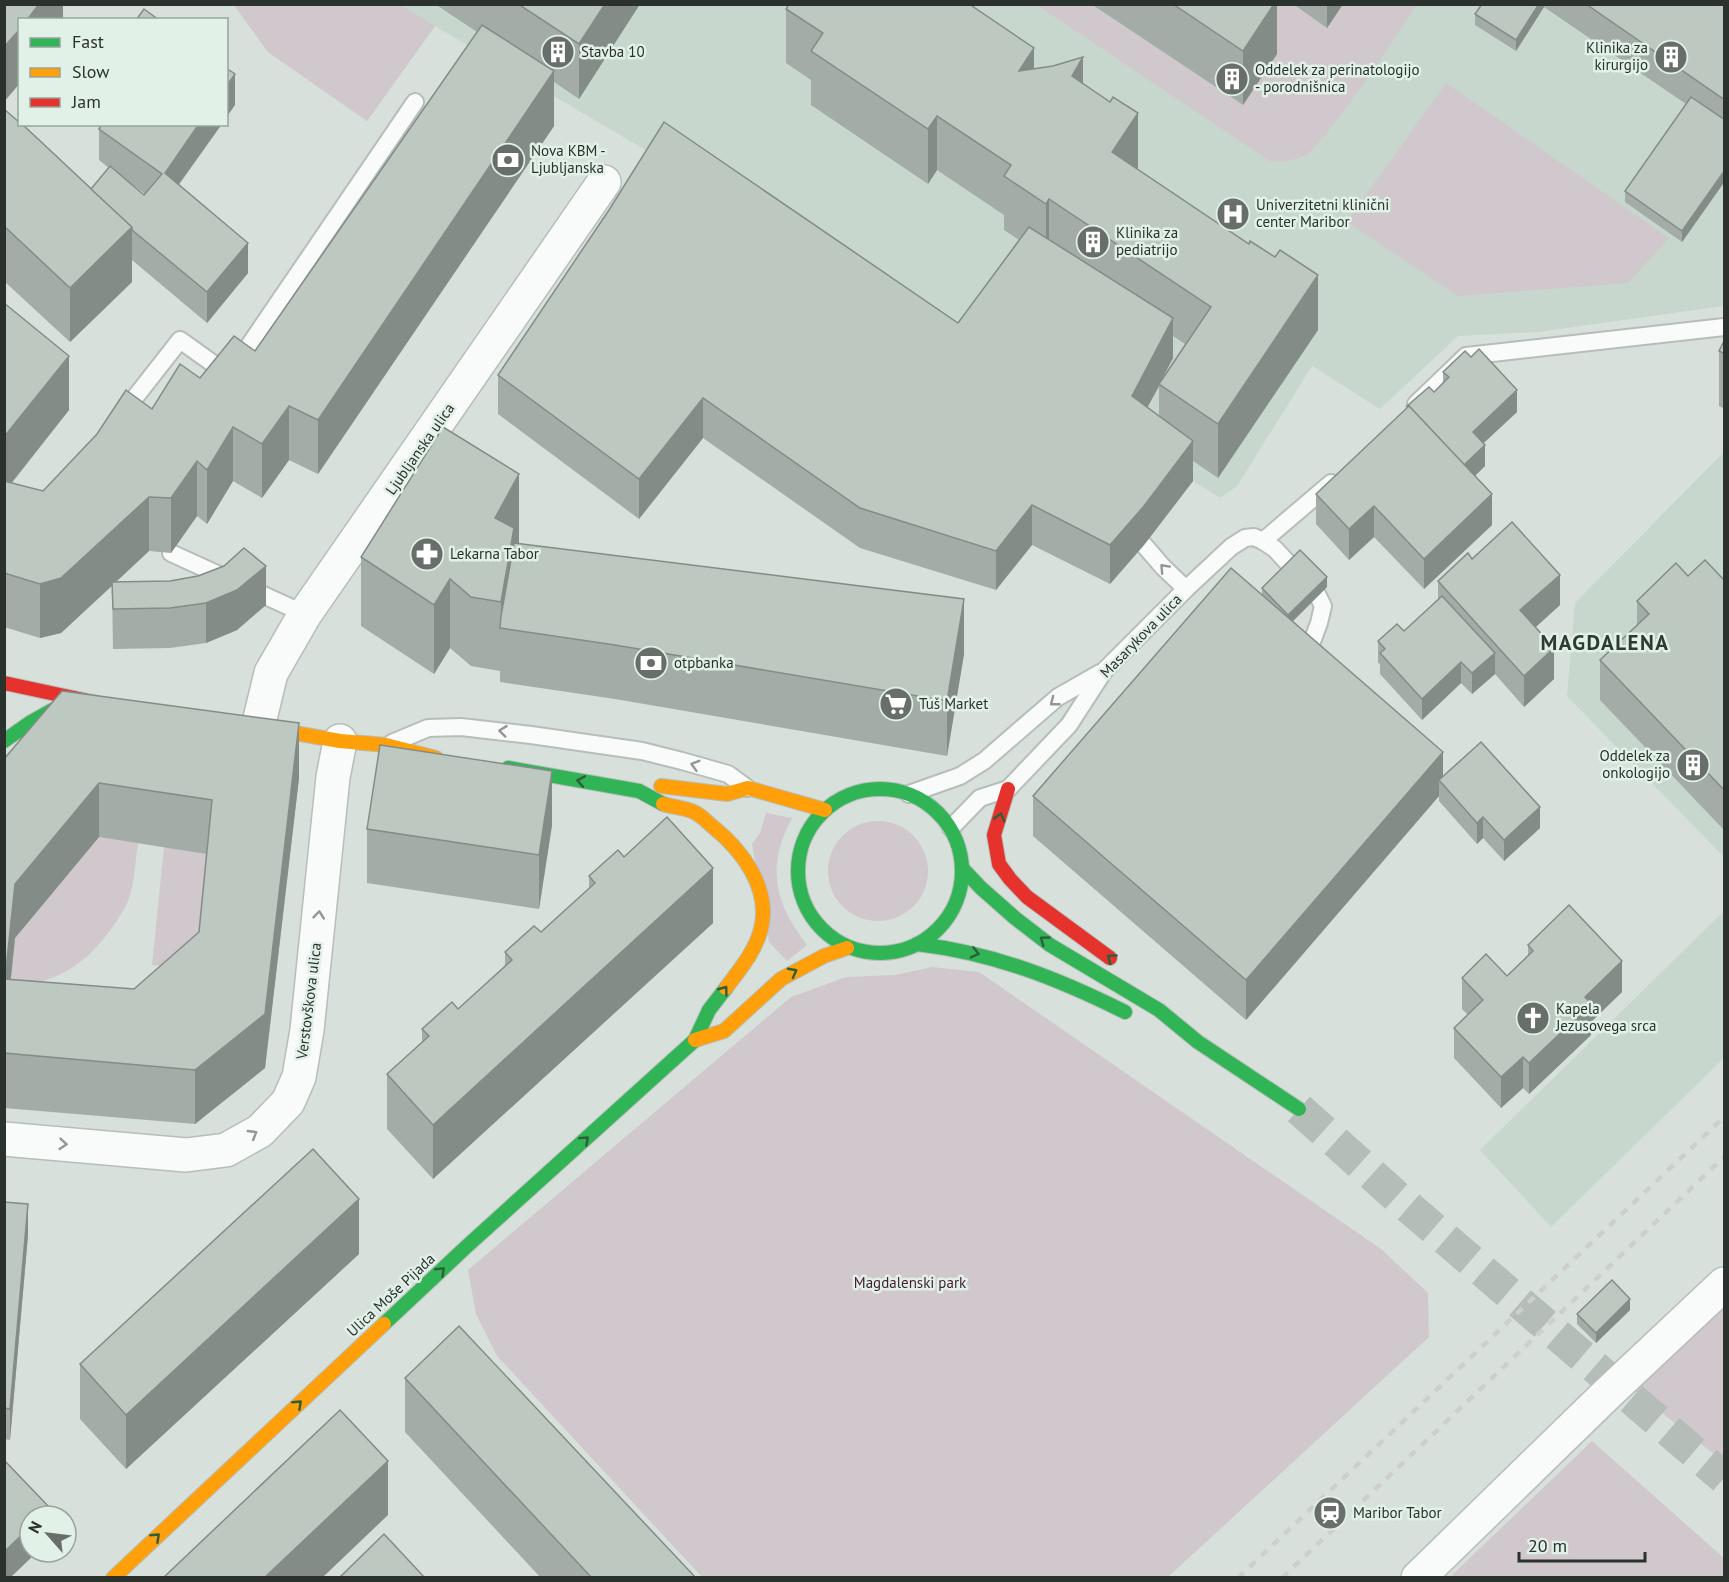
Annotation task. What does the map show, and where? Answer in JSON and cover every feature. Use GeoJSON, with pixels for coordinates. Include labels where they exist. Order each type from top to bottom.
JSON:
{"type":"FeatureCollection","features":[{"type":"Feature","properties":{"kind":"street","name":"Ljubljanska ulica"},"geometry":{"type":"LineString","coordinates":[[448,760],[386,745],[340,741],[248,725],[271,673],[305,614],[579,229],[604,182]]}},
{"type":"Feature","properties":{"kind":"street"},"geometry":{"type":"LineString","coordinates":[[4,684],[118,707]]}},
{"type":"Feature","properties":{"kind":"street"},"geometry":{"type":"LineString","coordinates":[[4,741],[31,722],[74,698]]}},
{"type":"Feature","properties":{"kind":"street","name":"Verstovškova ulica"},"geometry":{"type":"LineString","coordinates":[[4,1139],[186,1155],[226,1150],[260,1131],[288,1102],[299,1077],[308,1030],[333,777],[340,741]]}},
{"type":"Feature","properties":{"kind":"street"},"geometry":{"type":"LineString","coordinates":[[492,766],[639,791],[662,804],[695,812],[733,843],[745,859],[757,881],[763,910],[761,928],[753,951],[709,1010],[695,1040]]}},
{"type":"Feature","properties":{"kind":"street"},"geometry":{"type":"LineString","coordinates":[[639,791],[664,786],[727,794],[748,788],[825,810]]}},
{"type":"Feature","properties":{"kind":"street"},"geometry":{"type":"LineString","coordinates":[[886,789],[909,794],[939,814],[951,828],[958,844],[962,867],[960,888],[953,908],[944,923],[932,935],[917,944],[885,954],[847,948],[821,931],[803,902],[797,868],[801,849],[810,828],[825,810],[844,798],[866,791],[886,789]]}},
{"type":"Feature","properties":{"kind":"street"},"geometry":{"type":"LineString","coordinates":[[1008,789],[994,835],[999,864],[1027,897],[1119,964]]}},
{"type":"Feature","properties":{"kind":"street"},"geometry":{"type":"LineString","coordinates":[[962,867],[981,888],[1050,945],[1159,1010],[1198,1042],[1299,1109]]}},
{"type":"Feature","properties":{"kind":"street"},"geometry":{"type":"LineString","coordinates":[[917,944],[948,947],[997,958],[1076,989],[1135,1018]]}},
{"type":"Feature","properties":{"kind":"street"},"geometry":{"type":"LineString","coordinates":[[695,1040],[724,1031],[781,979],[824,956],[847,948]]}},
{"type":"Feature","properties":{"kind":"street"},"geometry":{"type":"LineString","coordinates":[[1155,990],[1198,1042]]}},
{"type":"Feature","properties":{"kind":"street"},"geometry":{"type":"LineString","coordinates":[[1156,1027],[1198,1042]]}},
{"type":"Feature","properties":{"kind":"street","name":"Ulica Moše Pijada"},"geometry":{"type":"LineString","coordinates":[[113,1578],[466,1247],[695,1040]]}},
{"type":"Feature","properties":{"kind":"street"},"geometry":{"type":"LineString","coordinates":[[1418,1578],[1725,1284]]}},
{"type":"Feature","properties":{"kind":"lane"},"geometry":{"type":"LineString","coordinates":[[114,425],[180,340],[229,375],[415,102]]}},
{"type":"Feature","properties":{"kind":"lane"},"geometry":{"type":"LineString","coordinates":[[1407,413],[1466,356],[1725,327]]}},
{"type":"Feature","properties":{"kind":"lane"},"geometry":{"type":"LineString","coordinates":[[1301,669],[1323,606],[1318,597],[1275,549],[1263,540],[1339,476]]}},
{"type":"Feature","properties":{"kind":"lane","name":"Masarykova ulica"},"geometry":{"type":"LineString","coordinates":[[951,828],[980,798],[1008,789],[1069,724],[1104,672],[1186,589],[1245,538],[1254,537],[1263,540]]}},
{"type":"Feature","properties":{"kind":"lane"},"geometry":{"type":"LineString","coordinates":[[1144,545],[1186,589]]}},
{"type":"Feature","properties":{"kind":"lane"},"geometry":{"type":"LineString","coordinates":[[171,553],[305,614]]}},
{"type":"Feature","properties":{"kind":"lane"},"geometry":{"type":"LineString","coordinates":[[909,794],[960,776],[984,761],[1058,697],[1104,672]]}},
{"type":"Feature","properties":{"kind":"lane"},"geometry":{"type":"LineString","coordinates":[[386,745],[428,728],[461,727],[503,731],[642,752],[728,774],[748,788]]}},
{"type":"Feature","properties":{"kind":"shaded area","name":"Univerzitetni klinični center Maribor"},"geometry":{"type":"Polygon","coordinates":[[[234,5],[1724,5],[1724,306],[1538,332],[1458,336],[1380,409],[1312,366],[1237,486],[1220,498],[1193,481],[958,362],[664,161],[435,26],[367,121],[268,52],[234,5]]]}},
{"type":"Feature","properties":{"kind":"shaded area"},"geometry":{"type":"Polygon","coordinates":[[[1724,452],[1724,857],[1567,696],[1575,603],[1724,452]]]}},
{"type":"Feature","properties":{"kind":"shaded area"},"geometry":{"type":"Polygon","coordinates":[[[1724,911],[1724,1058],[1551,1227],[1480,1150],[1724,911]]]}},
{"type":"Feature","properties":{"kind":"green space"},"geometry":{"type":"Polygon","coordinates":[[[234,5],[401,5],[435,26],[367,121],[268,52],[234,5]]]}},
{"type":"Feature","properties":{"kind":"green space"},"geometry":{"type":"Polygon","coordinates":[[[1037,5],[1091,5],[1243,105],[1204,5],[1417,5],[1363,85],[1327,133],[1307,155],[1285,162],[1270,161],[1037,5]]]}},
{"type":"Feature","properties":{"kind":"green space"},"geometry":{"type":"Polygon","coordinates":[[[1446,83],[1669,238],[1628,283],[1458,296],[1347,222],[1446,83]]]}},
{"type":"Feature","properties":{"kind":"green space"},"geometry":{"type":"Polygon","coordinates":[[[766,813],[792,818],[779,852],[777,884],[787,914],[807,945],[787,961],[769,942],[752,844],[760,833],[766,813]]]}},
{"type":"Feature","properties":{"kind":"green space"},"geometry":{"type":"Polygon","coordinates":[[[878,821],[897,825],[913,836],[924,852],[928,871],[924,890],[913,906],[897,917],[878,921],[859,917],[843,906],[832,890],[828,871],[832,852],[843,836],[859,825],[878,821]]]}},
{"type":"Feature","properties":{"kind":"green space"},"geometry":{"type":"Polygon","coordinates":[[[99,837],[138,843],[133,885],[128,901],[116,922],[84,959],[58,976],[27,985],[10,986],[15,938],[99,837]]]}},
{"type":"Feature","properties":{"kind":"green space"},"geometry":{"type":"Polygon","coordinates":[[[164,847],[212,855],[200,969],[152,965],[164,847]]]}},
{"type":"Feature","properties":{"kind":"green space","name":"Magdalenski park"},"geometry":{"type":"Polygon","coordinates":[[[932,967],[979,972],[1381,1249],[1428,1293],[1429,1337],[1168,1577],[702,1577],[497,1356],[476,1314],[468,1270],[791,997],[846,977],[895,975],[932,967]]]}},
{"type":"Feature","properties":{"kind":"green space"},"geometry":{"type":"Polygon","coordinates":[[[1724,1306],[1724,1462],[1633,1390],[1724,1306]]]}},
{"type":"Feature","properties":{"kind":"green space"},"geometry":{"type":"Polygon","coordinates":[[[1592,1441],[1724,1558],[1724,1577],[1450,1577],[1592,1441]]]}},
{"type":"Feature","properties":{"kind":"building"},"geometry":{"type":"Polygon","coordinates":[[[4,4],[39,4],[28,18],[18,18],[18,31],[4,47],[4,4]]]}},
{"type":"Feature","properties":{"kind":"building"},"geometry":{"type":"Polygon","coordinates":[[[518,4],[605,4],[579,44],[518,4]]]}},
{"type":"Feature","properties":{"kind":"building"},"geometry":{"type":"Polygon","coordinates":[[[789,4],[969,4],[1034,48],[1019,71],[1053,66],[1083,57],[1072,76],[1110,102],[1113,97],[1138,113],[1112,152],[1249,244],[1250,241],[1275,257],[1280,250],[1318,275],[1218,424],[1159,384],[1211,307],[1049,199],[1046,204],[1004,176],[1011,165],[937,116],[928,129],[811,51],[823,33],[786,9],[789,4]]]}},
{"type":"Feature","properties":{"kind":"building"},"geometry":{"type":"Polygon","coordinates":[[[1173,4],[1274,4],[1243,51],[1173,4]]]}},
{"type":"Feature","properties":{"kind":"building"},"geometry":{"type":"Polygon","coordinates":[[[1482,4],[1539,4],[1516,40],[1475,14],[1482,4]]]}},
{"type":"Feature","properties":{"kind":"building"},"geometry":{"type":"Polygon","coordinates":[[[1586,4],[1725,4],[1725,100],[1586,4]]]}},
{"type":"Feature","properties":{"kind":"building"},"geometry":{"type":"Polygon","coordinates":[[[144,9],[156,18],[137,18],[144,9]]]}},
{"type":"Feature","properties":{"kind":"building"},"geometry":{"type":"Polygon","coordinates":[[[482,25],[554,71],[318,420],[289,406],[262,444],[233,427],[207,470],[197,461],[171,498],[149,497],[61,578],[40,584],[4,573],[4,481],[43,491],[97,434],[126,390],[152,409],[180,364],[200,378],[234,336],[255,351],[482,25]]]}},
{"type":"Feature","properties":{"kind":"building"},"geometry":{"type":"Polygon","coordinates":[[[228,69],[235,74],[228,84],[228,69]]]}},
{"type":"Feature","properties":{"kind":"building"},"geometry":{"type":"Polygon","coordinates":[[[1691,97],[1725,120],[1725,170],[1682,231],[1625,191],[1691,97]]]}},
{"type":"Feature","properties":{"kind":"building"},"geometry":{"type":"Polygon","coordinates":[[[4,109],[18,121],[18,126],[24,126],[132,227],[70,288],[4,226],[4,109]]]}},
{"type":"Feature","properties":{"kind":"building"},"geometry":{"type":"Polygon","coordinates":[[[664,122],[958,323],[1029,227],[1173,318],[1132,396],[1193,441],[1144,506],[1110,545],[1032,505],[996,551],[860,508],[703,398],[639,479],[498,375],[609,210],[664,122]]]}},
{"type":"Feature","properties":{"kind":"building"},"geometry":{"type":"Polygon","coordinates":[[[101,126],[198,126],[165,173],[248,243],[207,292],[132,230],[132,227],[91,189],[110,166],[144,195],[162,174],[99,129],[101,126]]]}},
{"type":"Feature","properties":{"kind":"building"},"geometry":{"type":"Polygon","coordinates":[[[4,303],[69,356],[4,437],[4,303]]]}},
{"type":"Feature","properties":{"kind":"building"},"geometry":{"type":"Polygon","coordinates":[[[1725,339],[1725,354],[1719,351],[1725,339]]]}},
{"type":"Feature","properties":{"kind":"building"},"geometry":{"type":"Polygon","coordinates":[[[1479,349],[1517,390],[1473,432],[1485,445],[1464,465],[1407,406],[1429,387],[1434,392],[1449,377],[1443,372],[1465,351],[1471,357],[1479,349]]]}},
{"type":"Feature","properties":{"kind":"building"},"geometry":{"type":"Polygon","coordinates":[[[1409,406],[1492,494],[1424,559],[1374,506],[1349,529],[1316,494],[1409,406]]]}},
{"type":"Feature","properties":{"kind":"building"},"geometry":{"type":"Polygon","coordinates":[[[443,427],[519,474],[495,518],[514,528],[501,602],[471,597],[450,579],[434,605],[361,557],[443,427]]]}},
{"type":"Feature","properties":{"kind":"building"},"geometry":{"type":"Polygon","coordinates":[[[1512,522],[1560,575],[1520,610],[1554,648],[1524,676],[1438,581],[1468,553],[1472,559],[1512,522]]]}},
{"type":"Feature","properties":{"kind":"building"},"geometry":{"type":"Polygon","coordinates":[[[514,543],[964,599],[947,701],[500,628],[514,543]]]}},
{"type":"Feature","properties":{"kind":"building"},"geometry":{"type":"Polygon","coordinates":[[[244,548],[266,566],[237,590],[206,603],[170,608],[113,609],[112,582],[170,581],[198,576],[224,566],[244,548]]]}},
{"type":"Feature","properties":{"kind":"building"},"geometry":{"type":"Polygon","coordinates":[[[1300,550],[1327,577],[1288,615],[1262,588],[1300,550]]]}},
{"type":"Feature","properties":{"kind":"building","name":"Oddelek za onkologijo"},"geometry":{"type":"Polygon","coordinates":[[[1705,560],[1725,581],[1725,791],[1600,660],[1649,614],[1637,601],[1676,563],[1688,576],[1705,560]]]}},
{"type":"Feature","properties":{"kind":"building"},"geometry":{"type":"Polygon","coordinates":[[[1231,568],[1443,752],[1246,980],[1033,796],[1231,568]]]}},
{"type":"Feature","properties":{"kind":"building"},"geometry":{"type":"Polygon","coordinates":[[[1442,596],[1495,653],[1472,673],[1461,662],[1422,699],[1380,653],[1385,649],[1378,641],[1397,624],[1404,631],[1442,596]]]}},
{"type":"Feature","properties":{"kind":"building"},"geometry":{"type":"Polygon","coordinates":[[[62,691],[299,723],[265,1014],[195,1070],[4,1053],[4,759],[62,691]],[[99,783],[15,884],[5,979],[134,989],[199,932],[212,800],[99,783]]]}},
{"type":"Feature","properties":{"kind":"building"},"geometry":{"type":"Polygon","coordinates":[[[1481,742],[1540,807],[1504,840],[1483,817],[1477,823],[1439,780],[1481,742]]]}},
{"type":"Feature","properties":{"kind":"building"},"geometry":{"type":"Polygon","coordinates":[[[380,745],[552,771],[539,855],[367,829],[380,745]]]}},
{"type":"Feature","properties":{"kind":"building"},"geometry":{"type":"Polygon","coordinates":[[[667,817],[713,868],[433,1125],[387,1074],[429,1036],[422,1029],[452,1002],[458,1009],[512,960],[505,952],[534,926],[541,932],[595,883],[589,876],[618,850],[624,857],[667,817]]]}},
{"type":"Feature","properties":{"kind":"building","name":"Kapela Jezusovega srca"},"geometry":{"type":"Polygon","coordinates":[[[1569,905],[1622,961],[1585,997],[1591,1004],[1529,1063],[1523,1057],[1501,1077],[1454,1028],[1483,1000],[1462,978],[1486,954],[1507,976],[1533,951],[1528,945],[1569,905]]]}},
{"type":"Feature","properties":{"kind":"building"},"geometry":{"type":"Polygon","coordinates":[[[313,1149],[359,1199],[126,1415],[80,1364],[313,1149]]]}},
{"type":"Feature","properties":{"kind":"building"},"geometry":{"type":"Polygon","coordinates":[[[4,1202],[28,1204],[10,1409],[4,1408],[4,1202]]]}},
{"type":"Feature","properties":{"kind":"building"},"geometry":{"type":"Polygon","coordinates":[[[1612,1280],[1630,1299],[1596,1333],[1577,1314],[1612,1280]]]}},
{"type":"Feature","properties":{"kind":"building"},"geometry":{"type":"Polygon","coordinates":[[[459,1326],[696,1578],[592,1578],[405,1378],[459,1326]]]}},
{"type":"Feature","properties":{"kind":"building"},"geometry":{"type":"Polygon","coordinates":[[[340,1410],[388,1461],[264,1578],[163,1578],[340,1410]]]}},
{"type":"Feature","properties":{"kind":"building"},"geometry":{"type":"Polygon","coordinates":[[[4,1460],[46,1504],[18,1504],[18,1539],[4,1552],[4,1460]]]}},
{"type":"Feature","properties":{"kind":"building"},"geometry":{"type":"Polygon","coordinates":[[[384,1534],[425,1578],[339,1578],[384,1534]]]}},
{"type":"Feature","properties":{"kind":"tunnel"},"geometry":{"type":"LineString","coordinates":[[1299,1109],[1398,1198],[1724,1478]]}},
{"type":"Feature","properties":{"kind":"railway"},"geometry":{"type":"LineString","coordinates":[[1238,1578],[1724,1117]]}},
{"type":"Feature","properties":{"kind":"railway"},"geometry":{"type":"LineString","coordinates":[[1282,1578],[1724,1157]]}},
{"type":"Feature","properties":{"kind":"traffic: fast"},"geometry":{"type":"LineString","coordinates":[[4,741],[31,722],[74,698]]}},
{"type":"Feature","properties":{"kind":"traffic: fast"},"geometry":{"type":"LineString","coordinates":[[508,768],[639,791],[663,804]]}},
{"type":"Feature","properties":{"kind":"traffic: fast"},"geometry":{"type":"LineString","coordinates":[[880,789],[911,795],[938,813],[956,840],[962,871],[956,902],[938,929],[911,947],[880,953],[849,947],[822,929],[804,902],[798,871],[804,840],[822,813],[849,795],[880,789]]}},
{"type":"Feature","properties":{"kind":"traffic: fast"},"geometry":{"type":"LineString","coordinates":[[962,868],[1015,918],[1050,945],[1159,1010],[1198,1042],[1299,1109]]}},
{"type":"Feature","properties":{"kind":"traffic: fast"},"geometry":{"type":"LineString","coordinates":[[917,944],[972,954],[1024,969],[1074,988],[1125,1012]]}},
{"type":"Feature","properties":{"kind":"traffic: fast"},"geometry":{"type":"LineString","coordinates":[[384,1324],[695,1040],[709,1010],[726,988]]}},
{"type":"Feature","properties":{"kind":"traffic: slow"},"geometry":{"type":"LineString","coordinates":[[254,726],[340,741],[386,745],[436,758]]}},
{"type":"Feature","properties":{"kind":"traffic: slow"},"geometry":{"type":"LineString","coordinates":[[661,786],[727,794],[748,788],[825,810]]}},
{"type":"Feature","properties":{"kind":"traffic: slow"},"geometry":{"type":"LineString","coordinates":[[663,804],[697,813],[734,846],[752,871],[758,885],[762,899],[761,929],[751,953],[726,988]]}},
{"type":"Feature","properties":{"kind":"traffic: slow"},"geometry":{"type":"LineString","coordinates":[[695,1040],[724,1031],[781,979],[824,956],[847,948]]}},
{"type":"Feature","properties":{"kind":"traffic: slow"},"geometry":{"type":"LineString","coordinates":[[113,1578],[384,1324]]}},
{"type":"Feature","properties":{"kind":"traffic: jam"},"geometry":{"type":"LineString","coordinates":[[4,683],[102,704]]}},
{"type":"Feature","properties":{"kind":"traffic: jam"},"geometry":{"type":"LineString","coordinates":[[1008,789],[994,835],[999,864],[1027,897],[1110,958]]}},
{"type":"Feature","properties":{"kind":"place","name":"Stavba 10"},"geometry":{"type":"Point","coordinates":[558,52]}},
{"type":"Feature","properties":{"kind":"place","name":"Klinika za kirurgijo"},"geometry":{"type":"Point","coordinates":[1671,57]}},
{"type":"Feature","properties":{"kind":"place","name":"Oddelek za perinatologijo - porodnišnica"},"geometry":{"type":"Point","coordinates":[1232,79]}},
{"type":"Feature","properties":{"kind":"place","name":"Nova KBM - Ljubljanska"},"geometry":{"type":"Point","coordinates":[508,160]}},
{"type":"Feature","properties":{"kind":"place","name":"Univerzitetni klinični center Maribor"},"geometry":{"type":"Point","coordinates":[1233,214]}},
{"type":"Feature","properties":{"kind":"place","name":"Klinika za pediatrijo"},"geometry":{"type":"Point","coordinates":[1093,242]}},
{"type":"Feature","properties":{"kind":"place","name":"Lekarna Tabor"},"geometry":{"type":"Point","coordinates":[427,554]}},
{"type":"Feature","properties":{"kind":"place","name":"otpbanka"},"geometry":{"type":"Point","coordinates":[651,663]}},
{"type":"Feature","properties":{"kind":"place","name":"Tuš Market"},"geometry":{"type":"Point","coordinates":[896,704]}},
{"type":"Feature","properties":{"kind":"place","name":"Oddelek za onkologijo"},"geometry":{"type":"Point","coordinates":[1693,765]}},
{"type":"Feature","properties":{"kind":"place","name":"Kapela Jezusovega srca"},"geometry":{"type":"Point","coordinates":[1533,1018]}},
{"type":"Feature","properties":{"kind":"place","name":"Maribor Tabor"},"geometry":{"type":"Point","coordinates":[1330,1513]}},
{"type":"Feature","properties":{"kind":"district","name":"MAGDALENA"},"geometry":{"type":"Point","coordinates":[1605,643]}}]}
